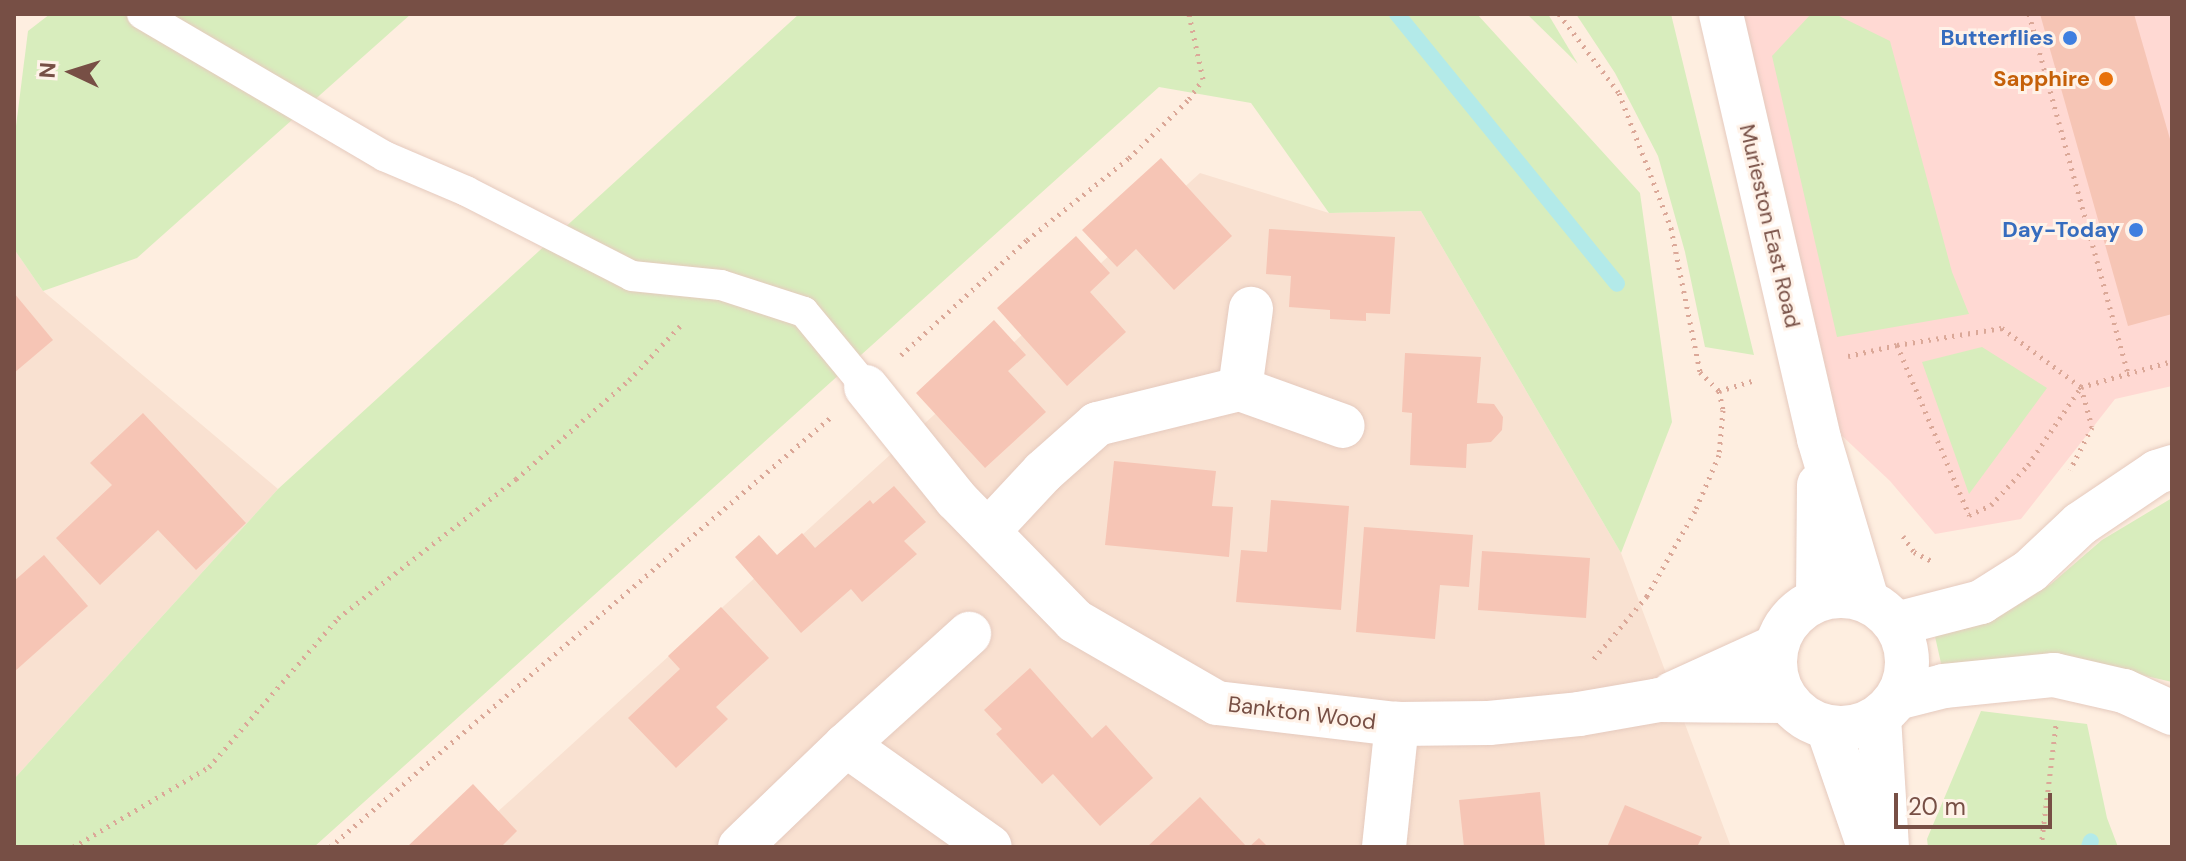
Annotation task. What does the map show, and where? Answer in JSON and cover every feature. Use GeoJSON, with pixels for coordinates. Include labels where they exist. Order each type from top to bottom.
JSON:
{"type":"FeatureCollection","features":[{"type":"Feature","properties":{"kind":"street","name":"Murieston East Road"},"geometry":{"type":"LineString","coordinates":[[1721,14],[1819,439],[1882,612]]}},
{"type":"Feature","properties":{"kind":"street"},"geometry":{"type":"LineString","coordinates":[[1240,389],[1251,309]]}},
{"type":"Feature","properties":{"kind":"street","name":"Bankton Wood"},"geometry":{"type":"LineString","coordinates":[[866,387],[956,499],[1075,621],[1217,703],[1397,724],[1489,723],[1579,714],[1659,700]]}},
{"type":"Feature","properties":{"kind":"street"},"geometry":{"type":"LineString","coordinates":[[988,531],[1043,472],[1097,424],[1240,389],[1343,426]]}},
{"type":"Feature","properties":{"kind":"street","name":"Murieston East Road"},"geometry":{"type":"LineString","coordinates":[[1818,599],[1819,439]]}},
{"type":"Feature","properties":{"kind":"street"},"geometry":{"type":"LineString","coordinates":[[2172,467],[2157,472],[2080,524],[2030,571],[1981,602],[1882,612],[1843,595],[1818,599],[1799,610],[1784,627],[1775,647],[1775,675],[1786,701],[1805,718],[1828,728],[1864,725],[1888,708],[1944,686],[2054,675],[2124,691],[2172,713]]}},
{"type":"Feature","properties":{"kind":"street"},"geometry":{"type":"LineString","coordinates":[[1882,612],[1908,661],[1905,681],[1888,708],[1887,847]]}},
{"type":"Feature","properties":{"kind":"street"},"geometry":{"type":"LineString","coordinates":[[740,847],[846,745],[969,634]]}},
{"type":"Feature","properties":{"kind":"street"},"geometry":{"type":"LineString","coordinates":[[1659,700],[1775,647]]}},
{"type":"Feature","properties":{"kind":"street"},"geometry":{"type":"LineString","coordinates":[[1659,700],[1786,701]]}},
{"type":"Feature","properties":{"kind":"street"},"geometry":{"type":"LineString","coordinates":[[1384,847],[1397,724]]}},
{"type":"Feature","properties":{"kind":"street"},"geometry":{"type":"LineString","coordinates":[[1828,728],[1869,847]]}},
{"type":"Feature","properties":{"kind":"street"},"geometry":{"type":"LineString","coordinates":[[846,745],[990,847]]}},
{"type":"Feature","properties":{"kind":"lane"},"geometry":{"type":"LineString","coordinates":[[142,14],[384,156],[466,191],[632,276],[718,285],[804,312],[866,387]]}},
{"type":"Feature","properties":{"kind":"path"},"geometry":{"type":"LineString","coordinates":[[330,847],[866,387],[1027,240],[1129,158],[1189,99],[1203,79],[1189,14]]}},
{"type":"Feature","properties":{"kind":"path"},"geometry":{"type":"LineString","coordinates":[[1559,14],[1619,93],[1671,228],[1700,372],[1719,391],[1724,434],[1695,511],[1647,596],[1590,663],[1579,714]]}},
{"type":"Feature","properties":{"kind":"path"},"geometry":{"type":"LineString","coordinates":[[2029,14],[2128,374]]}},
{"type":"Feature","properties":{"kind":"path"},"geometry":{"type":"LineString","coordinates":[[73,847],[209,767],[338,618],[516,479],[629,380],[718,285]]}},
{"type":"Feature","properties":{"kind":"path"},"geometry":{"type":"LineString","coordinates":[[1844,357],[2002,328],[2081,387]]}},
{"type":"Feature","properties":{"kind":"path"},"geometry":{"type":"LineString","coordinates":[[1897,345],[1969,515],[1991,505],[2028,465],[2081,387],[2172,361]]}},
{"type":"Feature","properties":{"kind":"path"},"geometry":{"type":"LineString","coordinates":[[1719,391],[1761,379]]}},
{"type":"Feature","properties":{"kind":"path"},"geometry":{"type":"LineString","coordinates":[[1895,526],[1914,552],[1936,564]]}},
{"type":"Feature","properties":{"kind":"shaded area"},"geometry":{"type":"Polygon","coordinates":[[[1741,14],[2172,14],[2172,386],[2115,399],[2021,519],[1935,534],[1890,481],[1838,432],[1741,14]]]}},
{"type":"Feature","properties":{"kind":"shaded area"},"geometry":{"type":"Polygon","coordinates":[[[1200,173],[1329,213],[1421,211],[1621,553],[1731,847],[459,847],[1200,173]]]}},
{"type":"Feature","properties":{"kind":"shaded area"},"geometry":{"type":"Polygon","coordinates":[[[14,249],[43,291],[278,489],[14,779],[14,249]]]}},
{"type":"Feature","properties":{"kind":"green space"},"geometry":{"type":"Polygon","coordinates":[[[50,14],[411,14],[137,258],[43,291],[14,249],[14,142],[28,31],[50,14]]]}},
{"type":"Feature","properties":{"kind":"green space"},"geometry":{"type":"Polygon","coordinates":[[[799,14],[1477,14],[1640,193],[1672,422],[1621,553],[1421,211],[1329,213],[1251,103],[1159,87],[314,847],[14,847],[14,779],[278,489],[799,14]]]}},
{"type":"Feature","properties":{"kind":"green space"},"geometry":{"type":"Polygon","coordinates":[[[1527,14],[1548,14],[1578,64],[1527,14]]]}},
{"type":"Feature","properties":{"kind":"green space"},"geometry":{"type":"Polygon","coordinates":[[[1576,14],[1671,14],[1754,355],[1705,347],[1685,252],[1658,156],[1615,73],[1576,14]]]}},
{"type":"Feature","properties":{"kind":"green space"},"geometry":{"type":"Polygon","coordinates":[[[1811,14],[1835,14],[1890,41],[1952,272],[1969,314],[1837,337],[1772,56],[1811,14]]]}},
{"type":"Feature","properties":{"kind":"green space"},"geometry":{"type":"Polygon","coordinates":[[[1982,347],[2047,388],[1969,494],[1922,362],[1982,347]]]}},
{"type":"Feature","properties":{"kind":"green space"},"geometry":{"type":"Polygon","coordinates":[[[2172,498],[2172,682],[2073,659],[1943,672],[1934,632],[2000,616],[2051,584],[2102,540],[2172,498]]]}},
{"type":"Feature","properties":{"kind":"green space"},"geometry":{"type":"Polygon","coordinates":[[[1981,711],[2087,724],[2107,818],[2118,847],[1928,847],[1927,839],[1981,711]]]}},
{"type":"Feature","properties":{"kind":"building"},"geometry":{"type":"Polygon","coordinates":[[[2040,14],[2134,14],[2172,146],[2172,314],[2128,326],[2040,14]]]}},
{"type":"Feature","properties":{"kind":"building"},"geometry":{"type":"Polygon","coordinates":[[[1161,158],[1232,236],[1174,290],[1136,249],[1117,267],[1082,230],[1161,158]]]}},
{"type":"Feature","properties":{"kind":"building"},"geometry":{"type":"Polygon","coordinates":[[[1269,229],[1395,237],[1390,314],[1366,313],[1366,321],[1330,319],[1330,310],[1289,307],[1291,276],[1266,274],[1269,229]]]}},
{"type":"Feature","properties":{"kind":"building"},"geometry":{"type":"Polygon","coordinates":[[[1076,236],[1110,273],[1090,292],[1126,332],[1067,386],[997,308],[1076,236]]]}},
{"type":"Feature","properties":{"kind":"building"},"geometry":{"type":"Polygon","coordinates":[[[14,293],[53,340],[14,373],[14,293]]]}},
{"type":"Feature","properties":{"kind":"building"},"geometry":{"type":"Polygon","coordinates":[[[994,320],[1026,355],[1008,371],[1046,412],[985,468],[916,393],[994,320]]]}},
{"type":"Feature","properties":{"kind":"building"},"geometry":{"type":"Polygon","coordinates":[[[1405,353],[1481,357],[1477,403],[1494,404],[1503,417],[1502,430],[1491,442],[1467,444],[1466,468],[1410,465],[1412,413],[1402,412],[1405,353]]]}},
{"type":"Feature","properties":{"kind":"building"},"geometry":{"type":"Polygon","coordinates":[[[143,413],[246,523],[196,570],[158,530],[100,585],[56,538],[112,485],[90,463],[143,413]]]}},
{"type":"Feature","properties":{"kind":"building"},"geometry":{"type":"Polygon","coordinates":[[[1114,461],[1216,471],[1212,506],[1233,507],[1229,557],[1105,545],[1114,461]]]}},
{"type":"Feature","properties":{"kind":"building"},"geometry":{"type":"Polygon","coordinates":[[[894,486],[926,522],[904,541],[917,554],[862,602],[851,589],[801,633],[735,557],[759,535],[777,555],[802,533],[815,548],[870,500],[873,504],[894,486]]]}},
{"type":"Feature","properties":{"kind":"building"},"geometry":{"type":"Polygon","coordinates":[[[1271,500],[1349,506],[1341,610],[1236,602],[1241,550],[1267,552],[1271,500]]]}},
{"type":"Feature","properties":{"kind":"building"},"geometry":{"type":"Polygon","coordinates":[[[1364,527],[1473,535],[1469,587],[1440,585],[1435,639],[1356,632],[1364,527]]]}},
{"type":"Feature","properties":{"kind":"building"},"geometry":{"type":"Polygon","coordinates":[[[1482,551],[1590,558],[1586,618],[1478,610],[1482,551]]]}},
{"type":"Feature","properties":{"kind":"building"},"geometry":{"type":"Polygon","coordinates":[[[44,555],[88,606],[14,672],[14,581],[44,555]]]}},
{"type":"Feature","properties":{"kind":"building"},"geometry":{"type":"Polygon","coordinates":[[[721,607],[769,658],[716,707],[728,719],[676,768],[628,718],[680,669],[668,656],[721,607]]]}},
{"type":"Feature","properties":{"kind":"building"},"geometry":{"type":"Polygon","coordinates":[[[1030,668],[1092,738],[1106,725],[1153,778],[1100,826],[1053,774],[1042,784],[996,734],[1002,729],[984,710],[1030,668]]]}},
{"type":"Feature","properties":{"kind":"building"},"geometry":{"type":"Polygon","coordinates":[[[473,784],[517,831],[501,847],[407,847],[473,784]]]}},
{"type":"Feature","properties":{"kind":"building"},"geometry":{"type":"Polygon","coordinates":[[[1540,792],[1545,847],[1464,847],[1459,800],[1540,792]]]}},
{"type":"Feature","properties":{"kind":"building"},"geometry":{"type":"Polygon","coordinates":[[[1200,797],[1247,847],[1147,847],[1200,797]]]}},
{"type":"Feature","properties":{"kind":"building"},"geometry":{"type":"Polygon","coordinates":[[[1625,805],[1702,837],[1697,847],[1607,847],[1625,805]]]}},
{"type":"Feature","properties":{"kind":"building"},"geometry":{"type":"Polygon","coordinates":[[[1259,838],[1268,847],[1249,847],[1259,838]]]}},
{"type":"Feature","properties":{"kind":"waterway"},"geometry":{"type":"LineString","coordinates":[[1397,14],[1617,284]]}},
{"type":"Feature","properties":{"kind":"waterway"},"geometry":{"type":"LineString","coordinates":[[2089,847],[2091,841]]}},
{"type":"Feature","properties":{"kind":"place","name":"Butterflies"},"geometry":{"type":"Point","coordinates":[2070,38]}},
{"type":"Feature","properties":{"kind":"place","name":"Sapphire"},"geometry":{"type":"Point","coordinates":[2106,79]}},
{"type":"Feature","properties":{"kind":"place","name":"Day-Today"},"geometry":{"type":"Point","coordinates":[2136,230]}}]}
